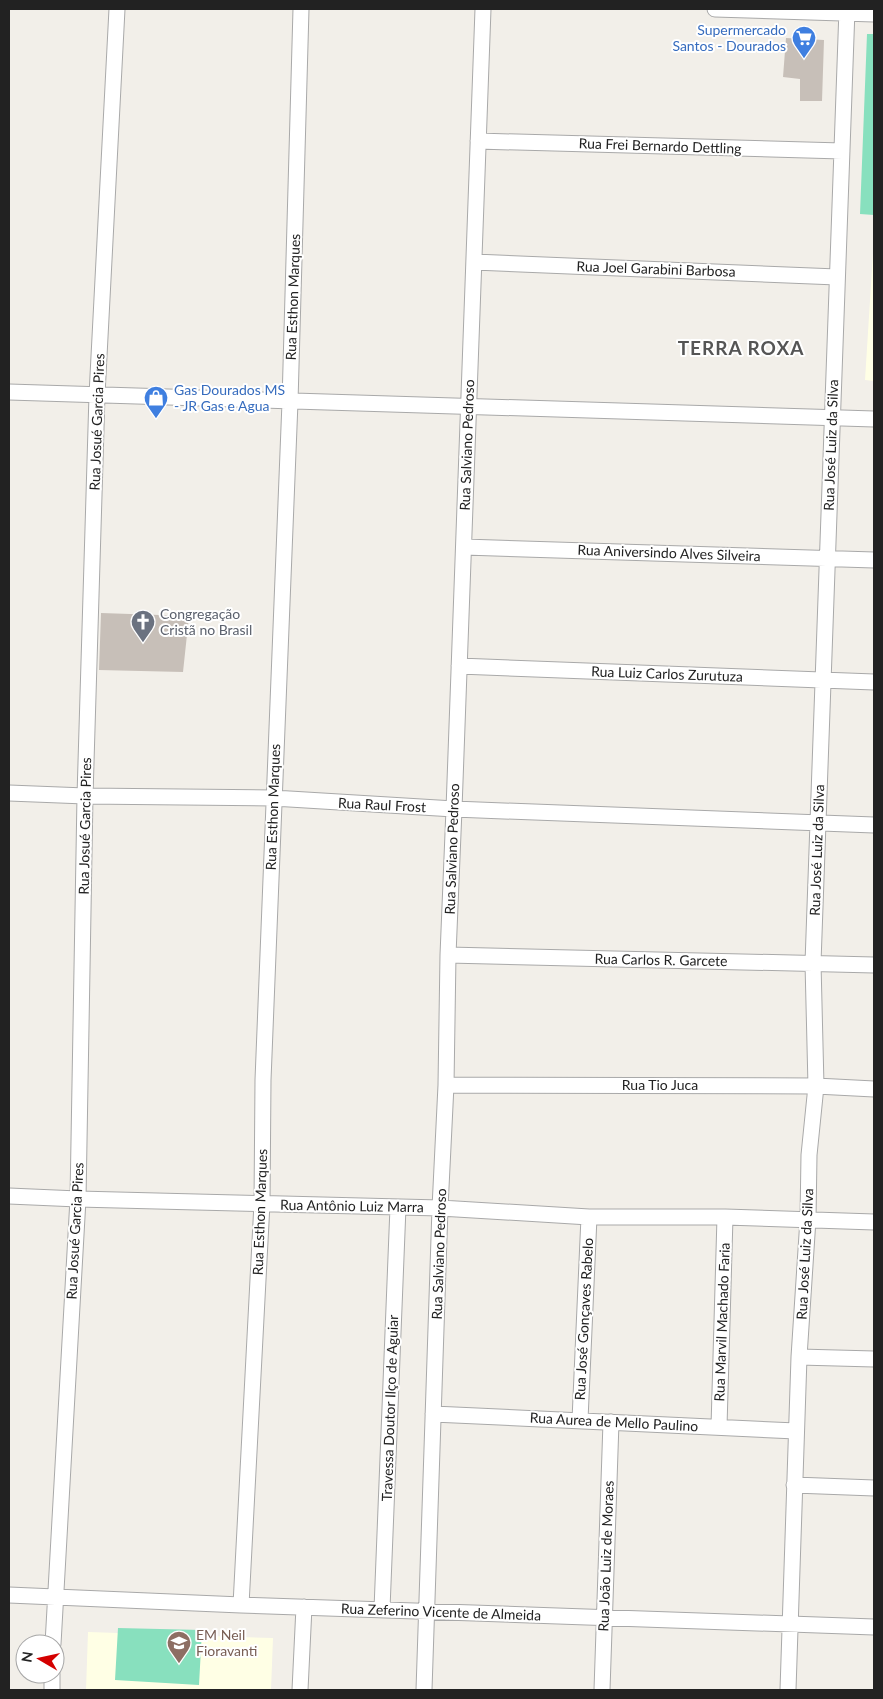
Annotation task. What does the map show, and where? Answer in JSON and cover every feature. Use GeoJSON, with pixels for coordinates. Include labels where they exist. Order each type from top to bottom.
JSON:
{"type":"FeatureCollection","features":[{"type":"Feature","properties":{"kind":"street","name":"Rua Josué Garcia Pires"},"geometry":{"type":"LineString","coordinates":[[53,1634],[78,1199],[85,796],[98,395],[118,9]]}},
{"type":"Feature","properties":{"kind":"street","name":"Rua Esthon Marques"},"geometry":{"type":"LineString","coordinates":[[241,1605],[262,1203],[263,1080],[290,402],[301,9]]}},
{"type":"Feature","properties":{"kind":"street","name":"Rua Salviano Pedroso"},"geometry":{"type":"LineString","coordinates":[[424,1690],[440,1208],[446,1085],[448,955],[483,9]]}},
{"type":"Feature","properties":{"kind":"street"},"geometry":{"type":"LineString","coordinates":[[715,9],[847,11],[874,14]]}},
{"type":"Feature","properties":{"kind":"street","name":"Rua José Luiz da Silva"},"geometry":{"type":"LineString","coordinates":[[788,1690],[799,1357],[808,1220],[809,1155],[816,1086],[813,963],[847,11]]}},
{"type":"Feature","properties":{"kind":"street","name":"Rua Frei Bernardo Dettling"},"geometry":{"type":"LineString","coordinates":[[478,141],[842,151]]}},
{"type":"Feature","properties":{"kind":"street","name":"Rua Joel Garabini Barbosa"},"geometry":{"type":"LineString","coordinates":[[474,262],[837,277]]}},
{"type":"Feature","properties":{"kind":"street"},"geometry":{"type":"LineString","coordinates":[[9,392],[874,419]]}},
{"type":"Feature","properties":{"kind":"street","name":"Rua Aniversindo Alves Silveira"},"geometry":{"type":"LineString","coordinates":[[464,547],[874,560]]}},
{"type":"Feature","properties":{"kind":"street","name":"Rua Luiz Carlos Zurutuza"},"geometry":{"type":"LineString","coordinates":[[459,666],[874,682]]}},
{"type":"Feature","properties":{"kind":"street","name":"Rua Raul Frost"},"geometry":{"type":"LineString","coordinates":[[9,793],[85,796],[273,798],[454,809],[874,825]]}},
{"type":"Feature","properties":{"kind":"street","name":"Rua Carlos R. Garcete"},"geometry":{"type":"LineString","coordinates":[[448,955],[874,965]]}},
{"type":"Feature","properties":{"kind":"street","name":"Rua Tio Juca"},"geometry":{"type":"LineString","coordinates":[[446,1085],[816,1086],[874,1089]]}},
{"type":"Feature","properties":{"kind":"street","name":"Rua Antônio Luiz Marra"},"geometry":{"type":"LineString","coordinates":[[9,1196],[440,1208],[589,1216],[725,1217],[874,1222]]}},
{"type":"Feature","properties":{"kind":"street","name":"Travessa Doutor Ilço de Aguiar"},"geometry":{"type":"LineString","coordinates":[[382,1609],[398,1207]]}},
{"type":"Feature","properties":{"kind":"street","name":"Rua José Gonçaves Rabelo"},"geometry":{"type":"LineString","coordinates":[[580,1420],[589,1216]]}},
{"type":"Feature","properties":{"kind":"street","name":"Rua Marvil Machado Faria"},"geometry":{"type":"LineString","coordinates":[[719,1427],[725,1217]]}},
{"type":"Feature","properties":{"kind":"street"},"geometry":{"type":"LineString","coordinates":[[799,1357],[874,1359]]}},
{"type":"Feature","properties":{"kind":"street","name":"Rua Aurea de Mello Paulino"},"geometry":{"type":"LineString","coordinates":[[433,1414],[796,1431]]}},
{"type":"Feature","properties":{"kind":"street","name":"Rua João Luiz de Moraes"},"geometry":{"type":"LineString","coordinates":[[602,1690],[611,1422]]}},
{"type":"Feature","properties":{"kind":"street"},"geometry":{"type":"LineString","coordinates":[[794,1485],[874,1488]]}},
{"type":"Feature","properties":{"kind":"street","name":"Rua Zeferino Vicente de Almeida"},"geometry":{"type":"LineString","coordinates":[[9,1595],[874,1627]]}},
{"type":"Feature","properties":{"kind":"street"},"geometry":{"type":"LineString","coordinates":[[300,1690],[304,1607]]}},
{"type":"Feature","properties":{"kind":"shaded area"},"geometry":{"type":"Polygon","coordinates":[[[874,237],[874,381],[865,380],[874,237]]]}},
{"type":"Feature","properties":{"kind":"shaded area","name":"EM Neil Fioravanti"},"geometry":{"type":"Polygon","coordinates":[[[88,1632],[273,1638],[271,1690],[86,1690],[88,1632]]]}},
{"type":"Feature","properties":{"kind":"green space"},"geometry":{"type":"Polygon","coordinates":[[[867,34],[874,34],[874,215],[860,214],[867,34]]]}},
{"type":"Feature","properties":{"kind":"green space"},"geometry":{"type":"Polygon","coordinates":[[[118,1628],[202,1630],[199,1685],[115,1680],[118,1628]]]}},
{"type":"Feature","properties":{"kind":"building","name":"Supermercado Santos - Dourados"},"geometry":{"type":"Polygon","coordinates":[[[786,38],[824,40],[822,101],[800,101],[800,79],[783,77],[786,38]]]}},
{"type":"Feature","properties":{"kind":"building","name":"Congregação Cristã no Brasil"},"geometry":{"type":"Polygon","coordinates":[[[101,613],[189,616],[183,672],[99,670],[101,613]]]}},
{"type":"Feature","properties":{"kind":"place","name":"Supermercado Santos - Dourados"},"geometry":{"type":"Point","coordinates":[804,59]}},
{"type":"Feature","properties":{"kind":"place","name":"Gas Dourados MS - JR Gas e Agua"},"geometry":{"type":"Point","coordinates":[156,419]}},
{"type":"Feature","properties":{"kind":"place","name":"Congregação Cristã no Brasil"},"geometry":{"type":"Point","coordinates":[143,643]}},
{"type":"Feature","properties":{"kind":"place","name":"EM Neil Fioravanti"},"geometry":{"type":"Point","coordinates":[179,1664]}},
{"type":"Feature","properties":{"kind":"district","name":"TERRA ROXA"},"geometry":{"type":"Point","coordinates":[741,348]}}]}
